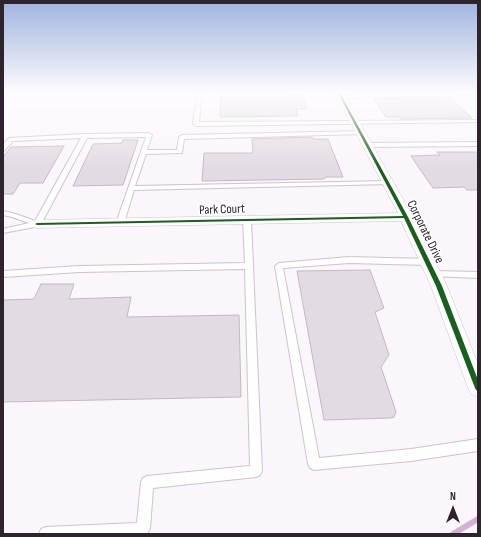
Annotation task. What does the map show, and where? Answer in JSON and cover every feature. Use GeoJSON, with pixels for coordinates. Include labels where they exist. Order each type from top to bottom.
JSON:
{"type":"FeatureCollection","features":[{"type":"Feature","properties":{"kind":"street","name":"Corporate Drive"},"geometry":{"type":"LineString","coordinates":[[353,118],[406,217],[431,268],[478,388]]}},
{"type":"Feature","properties":{"kind":"street","name":"Park Court"},"geometry":{"type":"LineString","coordinates":[[37,224],[406,217]]}},
{"type":"Feature","properties":{"kind":"lane"},"geometry":{"type":"LineString","coordinates":[[197,118],[196,124],[361,133],[478,144]]}},
{"type":"Feature","properties":{"kind":"lane"},"geometry":{"type":"LineString","coordinates":[[144,152],[180,152],[182,137],[361,133],[478,121]]}},
{"type":"Feature","properties":{"kind":"lane"},"geometry":{"type":"LineString","coordinates":[[3,149],[11,139],[149,135],[120,223]]}},
{"type":"Feature","properties":{"kind":"lane"},"geometry":{"type":"LineString","coordinates":[[3,231],[37,224],[85,136]]}},
{"type":"Feature","properties":{"kind":"lane"},"geometry":{"type":"LineString","coordinates":[[132,188],[388,183]]}},
{"type":"Feature","properties":{"kind":"lane"},"geometry":{"type":"LineString","coordinates":[[3,213],[14,215],[37,224]]}},
{"type":"Feature","properties":{"kind":"lane"},"geometry":{"type":"LineString","coordinates":[[46,534],[142,529],[147,482],[256,471],[246,220]]}},
{"type":"Feature","properties":{"kind":"lane"},"geometry":{"type":"LineString","coordinates":[[478,275],[431,268],[349,260],[279,266],[314,464],[411,455],[478,444]]}},
{"type":"Feature","properties":{"kind":"lane"},"geometry":{"type":"LineString","coordinates":[[3,274],[79,268],[248,266]]}},
{"type":"Feature","properties":{"kind":"building"},"geometry":{"type":"Polygon","coordinates":[[[401,118],[468,118],[401,119],[401,118]]]}},
{"type":"Feature","properties":{"kind":"building"},"geometry":{"type":"Polygon","coordinates":[[[311,137],[314,139],[328,139],[343,177],[326,177],[324,179],[202,181],[204,153],[253,153],[252,139],[311,137]]]}},
{"type":"Feature","properties":{"kind":"building"},"geometry":{"type":"Polygon","coordinates":[[[123,140],[138,140],[123,185],[73,186],[93,144],[122,143],[123,140]]]}},
{"type":"Feature","properties":{"kind":"building"},"geometry":{"type":"Polygon","coordinates":[[[64,146],[43,183],[20,183],[13,194],[3,194],[3,157],[11,147],[64,146]]]}},
{"type":"Feature","properties":{"kind":"building"},"geometry":{"type":"Polygon","coordinates":[[[437,152],[478,152],[478,190],[467,190],[464,187],[433,188],[411,156],[440,155],[437,152]]]}},
{"type":"Feature","properties":{"kind":"building"},"geometry":{"type":"Polygon","coordinates":[[[370,270],[384,308],[375,312],[389,355],[381,367],[396,412],[394,417],[391,418],[324,420],[297,271],[370,270]]]}},
{"type":"Feature","properties":{"kind":"building"},"geometry":{"type":"Polygon","coordinates":[[[41,284],[74,284],[69,299],[131,297],[127,317],[239,315],[241,397],[3,402],[3,300],[34,299],[41,284]]]}},
{"type":"Feature","properties":{"kind":"waterway"},"geometry":{"type":"LineString","coordinates":[[453,534],[478,519]]}},
{"type":"Feature","properties":{"kind":"cycle path"},"geometry":{"type":"LineString","coordinates":[[353,118],[406,217],[439,286],[478,388]]}},
{"type":"Feature","properties":{"kind":"cycle path"},"geometry":{"type":"LineString","coordinates":[[37,224],[406,217]]}}]}
